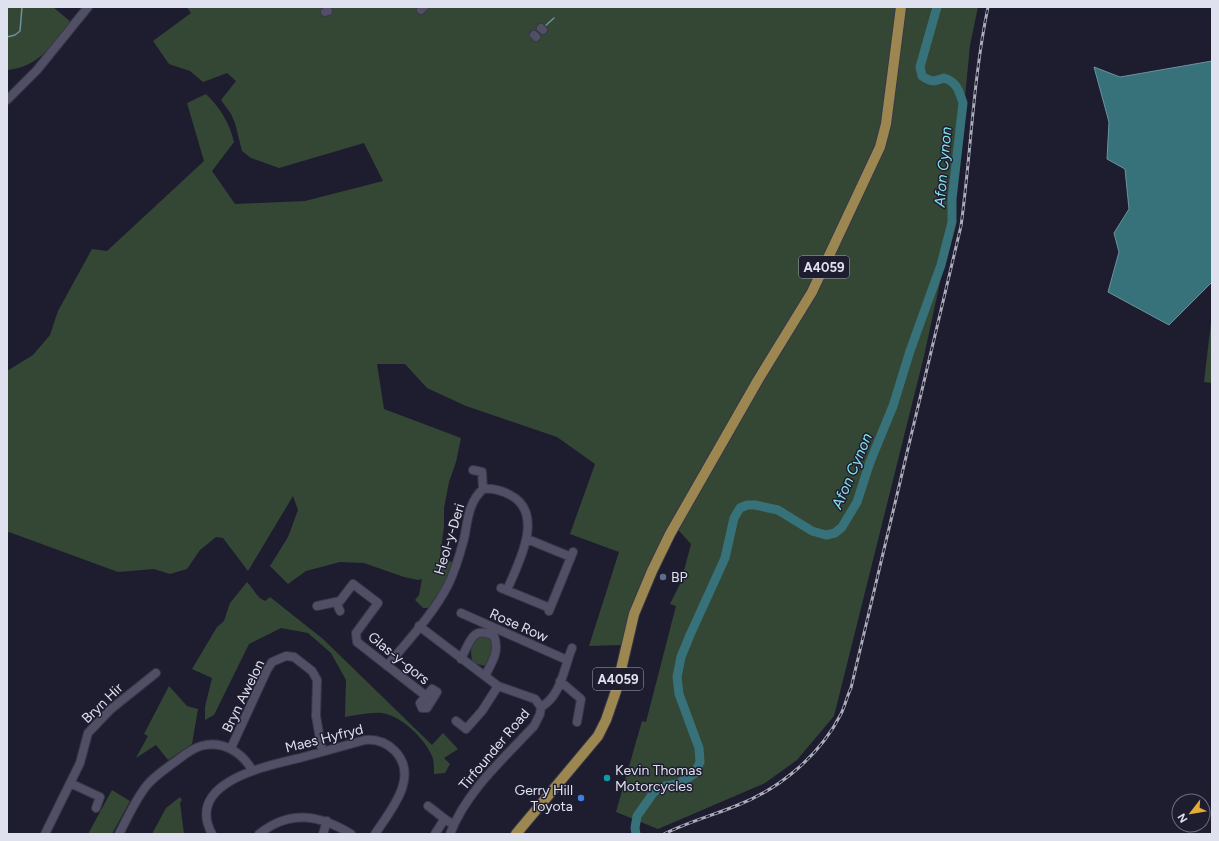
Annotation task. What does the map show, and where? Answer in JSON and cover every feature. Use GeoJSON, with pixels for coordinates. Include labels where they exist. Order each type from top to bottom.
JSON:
{"type":"FeatureCollection","features":[{"type":"Feature","properties":{"kind":"main road","name":"A4059"},"geometry":{"type":"LineString","coordinates":[[516,834],[598,736],[606,720],[616,691],[634,614],[652,571],[670,534],[758,380],[812,292],[880,147],[886,124],[902,7]]}},
{"type":"Feature","properties":{"kind":"street"},"geometry":{"type":"LineString","coordinates":[[7,100],[37,70],[88,7]]}},
{"type":"Feature","properties":{"kind":"street"},"geometry":{"type":"LineString","coordinates":[[473,470],[482,472],[483,489],[497,489],[514,497],[520,502],[527,514],[527,539],[504,589],[549,610],[572,554],[527,539]]}},
{"type":"Feature","properties":{"kind":"street","name":"Heol-y-Deri"},"geometry":{"type":"LineString","coordinates":[[387,666],[420,626],[448,586],[463,541],[469,508],[483,489]]}},
{"type":"Feature","properties":{"kind":"street","name":"Glas-y-gors"},"geometry":{"type":"LineString","coordinates":[[336,602],[353,584],[378,603],[356,633],[355,638],[357,642],[426,696]]}},
{"type":"Feature","properties":{"kind":"street"},"geometry":{"type":"LineString","coordinates":[[317,606],[336,602],[340,611]]}},
{"type":"Feature","properties":{"kind":"street","name":"Rose Row"},"geometry":{"type":"LineString","coordinates":[[461,613],[567,660]]}},
{"type":"Feature","properties":{"kind":"street"},"geometry":{"type":"LineString","coordinates":[[420,626],[498,686],[535,699],[541,707]]}},
{"type":"Feature","properties":{"kind":"street"},"geometry":{"type":"LineString","coordinates":[[461,659],[472,638],[477,633],[484,631],[494,636],[497,644],[497,653],[485,676]]}},
{"type":"Feature","properties":{"kind":"street","name":"Tirfounder Road"},"geometry":{"type":"LineString","coordinates":[[450,834],[454,824],[477,789],[534,726],[540,714],[541,707],[549,702],[556,692],[572,648]]}},
{"type":"Feature","properties":{"kind":"street","name":"Bryn Awelon"},"geometry":{"type":"LineString","coordinates":[[231,748],[266,670],[272,662],[286,656],[294,657],[312,671],[317,680],[316,716],[322,751]]}},
{"type":"Feature","properties":{"kind":"street","name":"Bryn Hir"},"geometry":{"type":"LineString","coordinates":[[45,834],[80,763],[88,733],[111,709],[156,673]]}},
{"type":"Feature","properties":{"kind":"street"},"geometry":{"type":"LineString","coordinates":[[560,681],[581,699],[577,722]]}},
{"type":"Feature","properties":{"kind":"street"},"geometry":{"type":"LineString","coordinates":[[456,721],[466,729],[482,711],[498,686]]}},
{"type":"Feature","properties":{"kind":"street","name":"Maes Hyfryd"},"geometry":{"type":"LineString","coordinates":[[212,834],[208,827],[208,803],[224,784],[252,770],[365,740],[374,739],[383,742],[400,756],[405,769],[405,781],[399,797],[375,834]]}},
{"type":"Feature","properties":{"kind":"street"},"geometry":{"type":"LineString","coordinates":[[119,834],[142,791],[159,774],[191,751],[201,746],[210,745],[231,748],[249,764],[252,770]]}},
{"type":"Feature","properties":{"kind":"street"},"geometry":{"type":"LineString","coordinates":[[70,783],[100,797],[96,808]]}},
{"type":"Feature","properties":{"kind":"street"},"geometry":{"type":"LineString","coordinates":[[428,806],[442,815],[445,820],[454,824]]}},
{"type":"Feature","properties":{"kind":"street"},"geometry":{"type":"LineString","coordinates":[[259,834],[277,823],[292,818],[305,816],[327,821],[351,834]]}},
{"type":"Feature","properties":{"kind":"street"},"geometry":{"type":"LineString","coordinates":[[435,834],[445,820]]}},
{"type":"Feature","properties":{"kind":"street"},"geometry":{"type":"LineString","coordinates":[[323,834],[327,821]]}},
{"type":"Feature","properties":{"kind":"shaded area"},"geometry":{"type":"Polygon","coordinates":[[[7,7],[53,7],[71,22],[51,47],[36,60],[18,68],[7,70],[7,7]]]}},
{"type":"Feature","properties":{"kind":"shaded area"},"geometry":{"type":"Polygon","coordinates":[[[187,7],[978,7],[970,45],[953,223],[924,356],[834,716],[797,760],[765,783],[658,829],[616,812],[642,721],[646,722],[676,606],[670,604],[681,582],[691,544],[672,523],[636,596],[621,645],[589,646],[619,552],[570,534],[595,464],[557,437],[466,406],[427,388],[405,364],[377,364],[384,409],[461,438],[456,462],[449,482],[444,508],[444,526],[440,557],[454,563],[445,585],[428,608],[423,608],[415,600],[419,595],[422,579],[418,580],[404,577],[364,563],[340,562],[306,571],[288,584],[270,566],[288,537],[298,510],[293,496],[248,571],[223,538],[216,537],[200,550],[187,569],[170,574],[154,569],[118,572],[9,532],[7,534],[7,371],[33,355],[50,335],[58,311],[92,249],[107,251],[204,161],[187,103],[206,94],[216,105],[230,128],[234,142],[212,171],[235,204],[305,201],[383,181],[364,143],[279,168],[251,158],[242,151],[235,123],[231,114],[221,100],[236,81],[227,73],[203,82],[190,71],[169,64],[153,41],[191,13],[187,7]]]}},
{"type":"Feature","properties":{"kind":"shaded area"},"geometry":{"type":"Polygon","coordinates":[[[1212,61],[1212,282],[1169,325],[1108,292],[1119,252],[1114,233],[1129,209],[1125,169],[1107,159],[1109,122],[1094,67],[1120,77],[1212,61]]]}},
{"type":"Feature","properties":{"kind":"shaded area"},"geometry":{"type":"Polygon","coordinates":[[[1212,314],[1212,383],[1204,382],[1212,314]]]}},
{"type":"Feature","properties":{"kind":"shaded area"},"geometry":{"type":"Polygon","coordinates":[[[247,582],[262,599],[265,601],[270,597],[323,639],[432,745],[443,733],[458,749],[444,758],[450,764],[445,773],[434,774],[432,756],[424,742],[412,729],[397,718],[382,713],[345,717],[346,680],[331,653],[308,633],[281,628],[249,644],[214,715],[205,720],[205,707],[212,678],[192,669],[217,627],[224,621],[230,603],[247,582]]]}},
{"type":"Feature","properties":{"kind":"shaded area"},"geometry":{"type":"Polygon","coordinates":[[[481,635],[492,639],[494,643],[489,661],[485,666],[473,663],[471,655],[475,640],[481,635]]]}},
{"type":"Feature","properties":{"kind":"shaded area"},"geometry":{"type":"Polygon","coordinates":[[[169,686],[187,706],[198,709],[192,744],[168,760],[156,745],[136,758],[148,736],[144,734],[169,686]]]}},
{"type":"Feature","properties":{"kind":"shaded area"},"geometry":{"type":"Polygon","coordinates":[[[112,790],[130,801],[112,834],[88,834],[112,790]]]}},
{"type":"Feature","properties":{"kind":"shaded area"},"geometry":{"type":"Polygon","coordinates":[[[180,797],[182,800],[180,803],[184,834],[152,834],[166,808],[180,797]]]}},
{"type":"Feature","properties":{"kind":"waterway"},"geometry":{"type":"LineString","coordinates":[[7,37],[15,35],[20,31],[22,7]]}},
{"type":"Feature","properties":{"kind":"waterway","name":"Afon Cynon"},"geometry":{"type":"LineString","coordinates":[[636,834],[635,828],[637,816],[654,792],[665,786],[677,784],[688,778],[695,773],[700,762],[699,748],[679,694],[677,677],[681,657],[725,558],[734,518],[740,508],[747,505],[755,505],[778,510],[812,531],[826,535],[835,533],[842,527],[857,502],[870,462],[893,406],[910,351],[941,265],[952,222],[952,199],[963,103],[959,91],[952,82],[944,78],[935,81],[928,79],[922,76],[920,67],[937,7]]}},
{"type":"Feature","properties":{"kind":"waterway"},"geometry":{"type":"LineString","coordinates":[[544,27],[554,18]]}},
{"type":"Feature","properties":{"kind":"railway"},"geometry":{"type":"LineString","coordinates":[[664,834],[754,798],[784,780],[811,756],[822,743],[844,708],[851,688],[961,226],[979,61],[988,7]]}},
{"type":"Feature","properties":{"kind":"place","name":"BP"},"geometry":{"type":"Point","coordinates":[663,577]}},
{"type":"Feature","properties":{"kind":"place","name":"Kevin Thomas Motorcycles"},"geometry":{"type":"Point","coordinates":[607,778]}},
{"type":"Feature","properties":{"kind":"place","name":"Gerry Hill Toyota"},"geometry":{"type":"Point","coordinates":[581,798]}}]}
